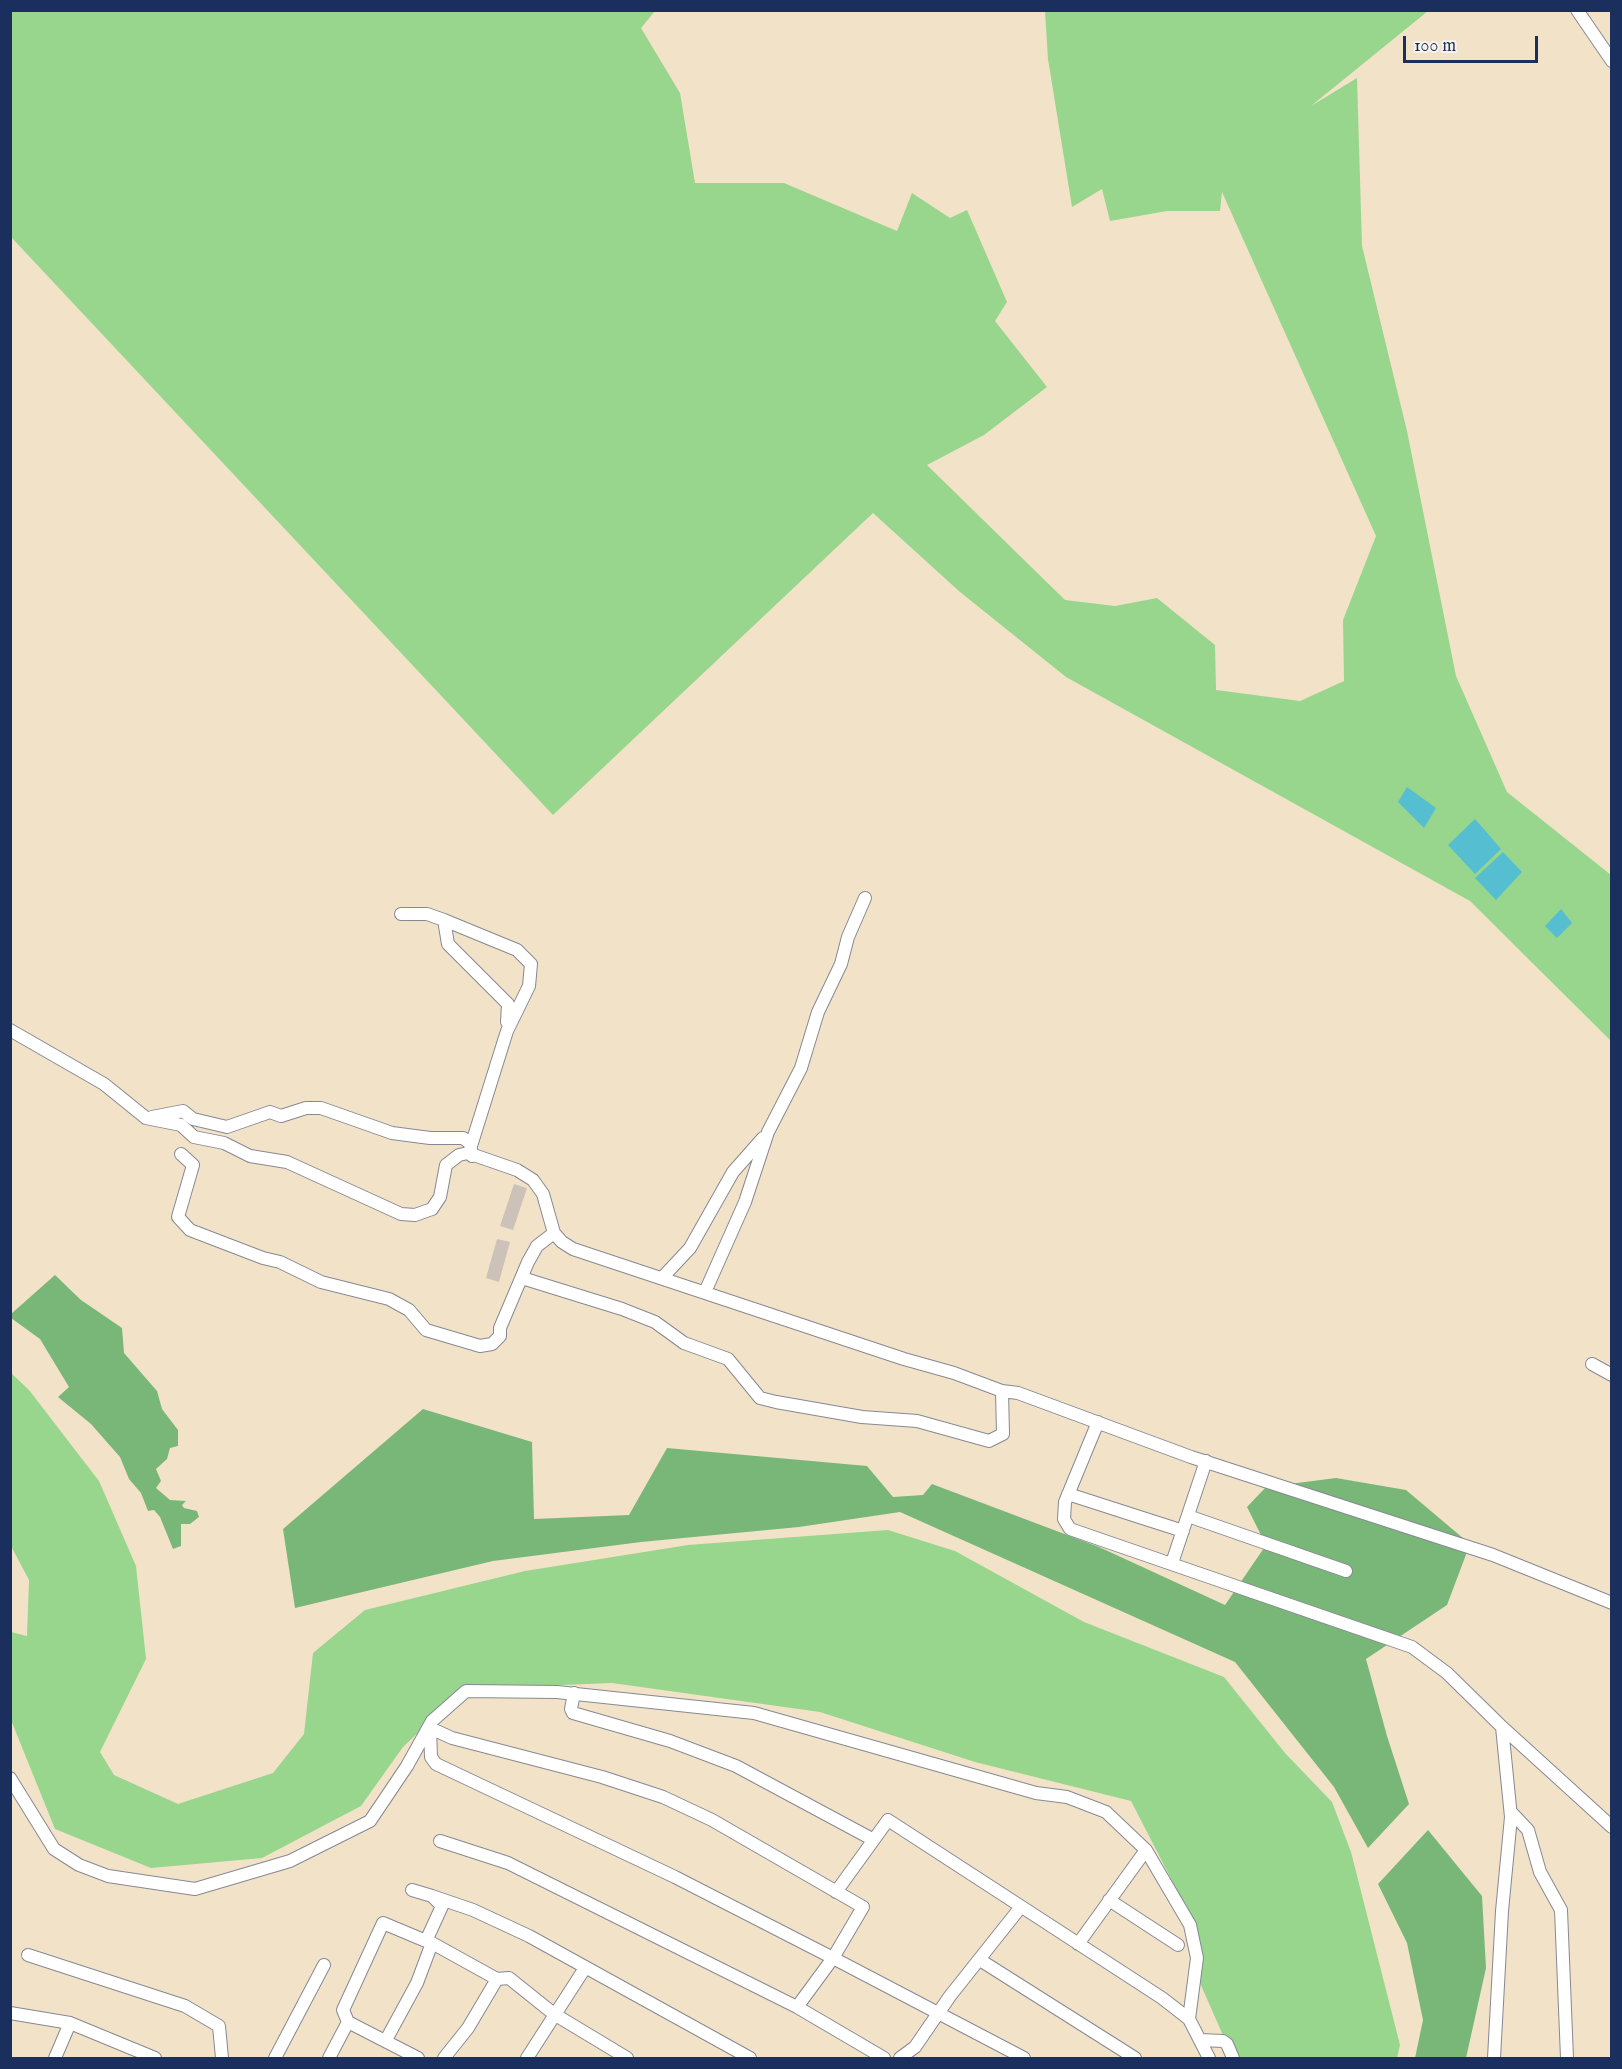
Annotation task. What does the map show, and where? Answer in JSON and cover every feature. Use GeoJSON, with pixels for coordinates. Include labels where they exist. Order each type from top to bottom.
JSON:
{"type":"FeatureCollection","features":[{"type":"Feature","properties":{"kind":"street"},"geometry":{"type":"LineString","coordinates":[[1577,10],[1611,61]]}},
{"type":"Feature","properties":{"kind":"street"},"geometry":{"type":"LineString","coordinates":[[705,1292],[745,1202],[768,1132],[801,1068],[818,1012],[841,964],[848,937],[865,898]]}},
{"type":"Feature","properties":{"kind":"street"},"geometry":{"type":"LineString","coordinates":[[401,914],[427,914],[444,920],[517,950],[529,960],[532,971],[529,986],[507,1032],[472,1151]]}},
{"type":"Feature","properties":{"kind":"street"},"geometry":{"type":"LineString","coordinates":[[444,920],[448,944],[508,1004],[507,1032]]}},
{"type":"Feature","properties":{"kind":"street"},"geometry":{"type":"LineString","coordinates":[[10,1030],[104,1084],[146,1118],[182,1125],[194,1137],[224,1143],[249,1156],[287,1162],[410,1215],[426,1213],[438,1202],[444,1185],[444,1169],[449,1161],[472,1151]]}},
{"type":"Feature","properties":{"kind":"street"},"geometry":{"type":"LineString","coordinates":[[146,1118],[183,1111],[193,1119],[227,1127],[270,1112],[281,1116],[306,1108],[321,1108],[392,1133],[430,1138],[463,1138],[472,1151],[517,1170],[533,1180],[543,1194],[554,1233],[573,1249],[904,1359],[954,1373],[1002,1391],[1018,1393],[1206,1461],[1493,1555],[1611,1603]]}},
{"type":"Feature","properties":{"kind":"street"},"geometry":{"type":"LineString","coordinates":[[662,1278],[690,1248],[733,1172],[768,1132]]}},
{"type":"Feature","properties":{"kind":"street"},"geometry":{"type":"LineString","coordinates":[[181,1155],[193,1165],[178,1217],[186,1228],[214,1241],[280,1262],[321,1282],[389,1299],[409,1310],[421,1326],[435,1333],[480,1346],[492,1344],[500,1336],[500,1328],[537,1246],[554,1233]]}},
{"type":"Feature","properties":{"kind":"street"},"geometry":{"type":"LineString","coordinates":[[522,1278],[622,1309],[655,1322],[684,1343],[728,1359],[760,1398],[776,1402],[862,1417],[917,1421],[989,1441],[1003,1434],[1002,1391]]}},
{"type":"Feature","properties":{"kind":"street"},"geometry":{"type":"LineString","coordinates":[[1592,1364],[1611,1375]]}},
{"type":"Feature","properties":{"kind":"street"},"geometry":{"type":"LineString","coordinates":[[1098,1422],[1068,1494],[1064,1519],[1070,1529],[1412,1647],[1447,1673],[1611,1827]]}},
{"type":"Feature","properties":{"kind":"street"},"geometry":{"type":"LineString","coordinates":[[1172,1563],[1206,1461]]}},
{"type":"Feature","properties":{"kind":"street"},"geometry":{"type":"LineString","coordinates":[[1068,1494],[1183,1531]]}},
{"type":"Feature","properties":{"kind":"street"},"geometry":{"type":"LineString","coordinates":[[1188,1516],[1346,1571]]}},
{"type":"Feature","properties":{"kind":"street"},"geometry":{"type":"LineString","coordinates":[[10,1778],[54,1849],[80,1865],[108,1876],[195,1889],[290,1861],[370,1821],[430,1728],[432,1721],[466,1691],[574,1693],[754,1713],[1036,1793],[1067,1797],[1106,1812],[1146,1850],[1175,1897],[1195,1939],[1197,1958],[1189,2019]]}},
{"type":"Feature","properties":{"kind":"street"},"geometry":{"type":"LineString","coordinates":[[574,1693],[571,1709],[573,1713],[670,1741],[736,1766],[872,1839]]}},
{"type":"Feature","properties":{"kind":"street"},"geometry":{"type":"LineString","coordinates":[[1494,2058],[1502,1911],[1511,1812],[1502,1727]]}},
{"type":"Feature","properties":{"kind":"street"},"geometry":{"type":"LineString","coordinates":[[430,1728],[452,1738],[602,1777],[663,1797],[712,1820],[863,1908],[833,1958],[797,2007]]}},
{"type":"Feature","properties":{"kind":"street"},"geometry":{"type":"LineString","coordinates":[[430,1728],[431,1757],[436,1764],[675,1877],[1024,2058]]}},
{"type":"Feature","properties":{"kind":"street"},"geometry":{"type":"LineString","coordinates":[[1511,1812],[1528,1830],[1540,1872],[1561,1910],[1567,2058]]}},
{"type":"Feature","properties":{"kind":"street"},"geometry":{"type":"LineString","coordinates":[[836,1892],[872,1839],[888,1820],[1020,1908],[1162,1998],[1189,2019],[1209,2058]]}},
{"type":"Feature","properties":{"kind":"street"},"geometry":{"type":"LineString","coordinates":[[440,1841],[508,1863],[797,2007],[884,2058]]}},
{"type":"Feature","properties":{"kind":"street"},"geometry":{"type":"LineString","coordinates":[[1078,1944],[1146,1850]]}},
{"type":"Feature","properties":{"kind":"street"},"geometry":{"type":"LineString","coordinates":[[412,1890],[473,1910],[529,1936],[750,2058]]}},
{"type":"Feature","properties":{"kind":"street"},"geometry":{"type":"LineString","coordinates":[[386,2040],[417,1983],[442,1906],[432,1896]]}},
{"type":"Feature","properties":{"kind":"street"},"geometry":{"type":"LineString","coordinates":[[1109,1900],[1178,1945]]}},
{"type":"Feature","properties":{"kind":"street"},"geometry":{"type":"LineString","coordinates":[[900,2058],[915,2047],[940,2014],[950,1996],[1020,1908]]}},
{"type":"Feature","properties":{"kind":"street"},"geometry":{"type":"LineString","coordinates":[[418,2058],[348,2022],[343,2010],[383,1923],[429,1942],[497,1979],[509,1978],[605,2053],[627,2058]]}},
{"type":"Feature","properties":{"kind":"street"},"geometry":{"type":"LineString","coordinates":[[28,1956],[185,2006],[219,2026],[222,2058]]}},
{"type":"Feature","properties":{"kind":"street"},"geometry":{"type":"LineString","coordinates":[[980,1960],[1135,2058]]}},
{"type":"Feature","properties":{"kind":"street"},"geometry":{"type":"LineString","coordinates":[[275,2058],[324,1965]]}},
{"type":"Feature","properties":{"kind":"street"},"geometry":{"type":"LineString","coordinates":[[527,2058],[585,1968]]}},
{"type":"Feature","properties":{"kind":"street"},"geometry":{"type":"LineString","coordinates":[[444,2058],[468,2028],[497,1979]]}},
{"type":"Feature","properties":{"kind":"street"},"geometry":{"type":"LineString","coordinates":[[10,2013],[70,2023],[154,2058]]}},
{"type":"Feature","properties":{"kind":"street"},"geometry":{"type":"LineString","coordinates":[[329,2058],[348,2022]]}},
{"type":"Feature","properties":{"kind":"street"},"geometry":{"type":"LineString","coordinates":[[55,2058],[70,2023]]}},
{"type":"Feature","properties":{"kind":"street"},"geometry":{"type":"LineString","coordinates":[[1201,2040],[1227,2044],[1233,2058]]}},
{"type":"Feature","properties":{"kind":"shaded area"},"geometry":{"type":"Polygon","coordinates":[[[514,1184],[527,1188],[513,1230],[500,1226],[514,1184]]]}},
{"type":"Feature","properties":{"kind":"shaded area"},"geometry":{"type":"Polygon","coordinates":[[[497,1239],[510,1242],[499,1282],[486,1278],[497,1239]]]}},
{"type":"Feature","properties":{"kind":"green space"},"geometry":{"type":"Polygon","coordinates":[[[11,11],[655,11],[641,28],[680,93],[695,183],[784,183],[897,231],[912,193],[950,218],[967,210],[1007,302],[995,321],[1047,387],[984,435],[927,465],[1065,600],[1115,606],[1157,598],[1215,645],[1216,690],[1300,701],[1344,681],[1343,620],[1376,536],[1222,192],[1220,211],[1167,211],[1110,221],[1102,189],[1072,207],[1048,59],[1045,11],[1428,11],[1311,106],[1357,78],[1362,246],[1407,431],[1456,676],[1507,792],[1611,875],[1611,1041],[1470,901],[1066,677],[960,592],[873,513],[553,815],[11,237],[11,11]]]}},
{"type":"Feature","properties":{"kind":"green space"},"geometry":{"type":"Polygon","coordinates":[[[55,1275],[81,1300],[122,1328],[124,1353],[157,1391],[162,1409],[178,1430],[178,1446],[170,1448],[167,1459],[156,1469],[161,1481],[156,1488],[170,1500],[186,1501],[182,1505],[184,1508],[197,1511],[199,1517],[190,1524],[181,1524],[181,1546],[173,1549],[160,1517],[154,1510],[148,1511],[141,1493],[129,1479],[120,1457],[91,1424],[58,1397],[69,1387],[40,1339],[11,1318],[11,1314],[55,1275]]]}},
{"type":"Feature","properties":{"kind":"green space"},"geometry":{"type":"Polygon","coordinates":[[[10,1372],[29,1390],[99,1481],[136,1566],[146,1659],[100,1752],[114,1775],[178,1804],[273,1773],[304,1734],[313,1653],[365,1610],[525,1571],[688,1545],[888,1530],[955,1551],[1084,1622],[1224,1677],[1285,1753],[1332,1802],[1351,1852],[1400,2045],[1397,2058],[1233,2058],[1200,1983],[1183,1902],[1131,1801],[975,1762],[820,1712],[612,1683],[464,1689],[403,1747],[361,1806],[262,1858],[151,1868],[55,1829],[11,1720],[11,1632],[27,1636],[29,1580],[11,1546],[10,1372]]]}},
{"type":"Feature","properties":{"kind":"green space"},"geometry":{"type":"Polygon","coordinates":[[[423,1409],[532,1442],[534,1519],[629,1515],[667,1448],[867,1466],[893,1497],[923,1495],[932,1484],[1099,1547],[1225,1605],[1266,1545],[1247,1507],[1266,1487],[1336,1478],[1406,1490],[1470,1544],[1447,1605],[1366,1659],[1409,1804],[1368,1848],[1334,1787],[1235,1662],[900,1512],[799,1527],[641,1542],[493,1561],[295,1608],[283,1529],[423,1409]]]}},
{"type":"Feature","properties":{"kind":"green space"},"geometry":{"type":"Polygon","coordinates":[[[1428,1830],[1482,1896],[1486,1968],[1466,2058],[1415,2058],[1423,2020],[1407,1943],[1378,1884],[1428,1830]]]}},
{"type":"Feature","properties":{"kind":"water"},"geometry":{"type":"Polygon","coordinates":[[[1407,787],[1436,808],[1424,828],[1398,802],[1407,787]]]}},
{"type":"Feature","properties":{"kind":"water"},"geometry":{"type":"Polygon","coordinates":[[[1475,819],[1501,849],[1475,874],[1448,845],[1475,819]]]}},
{"type":"Feature","properties":{"kind":"water"},"geometry":{"type":"Polygon","coordinates":[[[1503,852],[1522,872],[1496,900],[1475,878],[1503,852]]]}},
{"type":"Feature","properties":{"kind":"water"},"geometry":{"type":"Polygon","coordinates":[[[1561,909],[1572,923],[1557,938],[1545,926],[1561,909]]]}}]}
